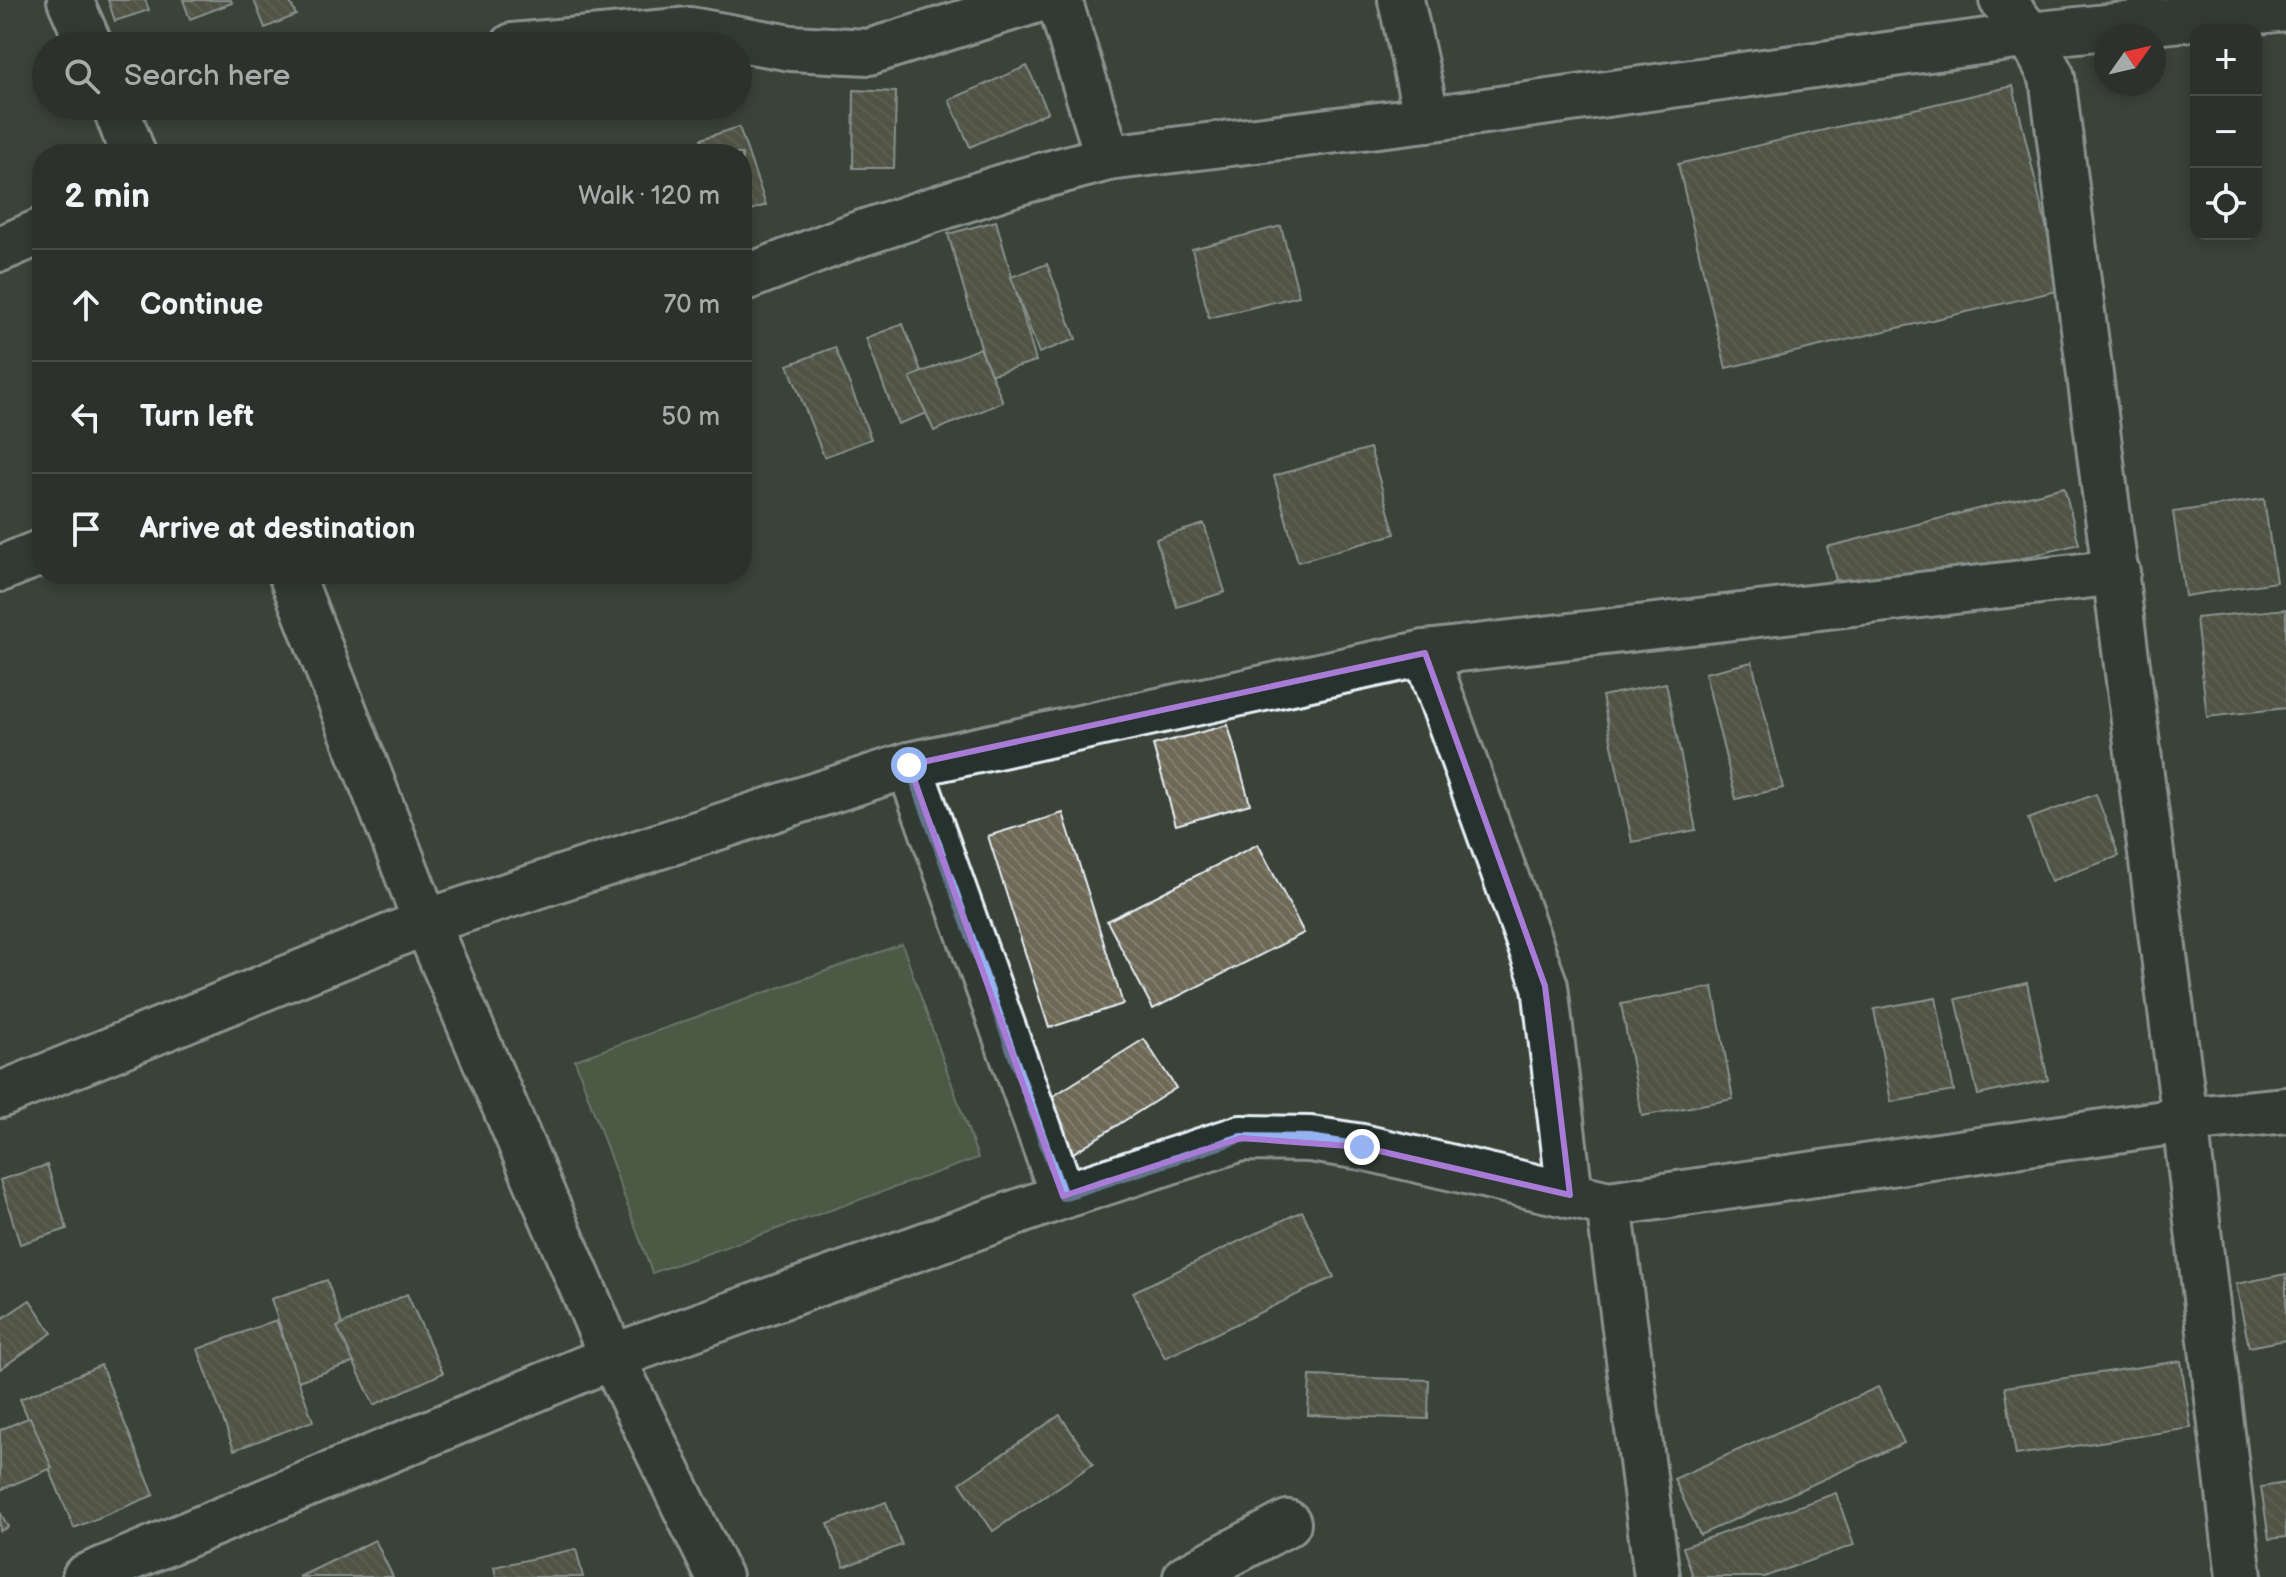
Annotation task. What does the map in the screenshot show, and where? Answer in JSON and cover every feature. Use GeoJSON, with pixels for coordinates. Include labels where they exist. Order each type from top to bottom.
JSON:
{"type":"FeatureCollection","features":[{"type":"Feature","properties":{"kind":"street"},"geometry":{"type":"LineString","coordinates":[[70,0],[84,32]]}},
{"type":"Feature","properties":{"kind":"street"},"geometry":{"type":"LineString","coordinates":[[752,41],[791,48],[869,52],[1037,0]]}},
{"type":"Feature","properties":{"kind":"street"},"geometry":{"type":"LineString","coordinates":[[1059,0],[1108,158]]}},
{"type":"Feature","properties":{"kind":"street"},"geometry":{"type":"LineString","coordinates":[[1401,0],[1427,119]]}},
{"type":"Feature","properties":{"kind":"street"},"geometry":{"type":"LineString","coordinates":[[2002,0],[2030,35],[2052,77],[2117,572],[2239,1577]]}},
{"type":"Feature","properties":{"kind":"street"},"geometry":{"type":"LineString","coordinates":[[752,275],[856,235],[1015,183],[1108,158],[1427,119],[2030,35],[2286,8]]}},
{"type":"Feature","properties":{"kind":"street"},"geometry":{"type":"LineString","coordinates":[[668,32],[701,32]]}},
{"type":"Feature","properties":{"kind":"street"},"geometry":{"type":"LineString","coordinates":[[120,120],[129,144]]}},
{"type":"Feature","properties":{"kind":"street"},"geometry":{"type":"LineString","coordinates":[[0,249],[32,235]]}},
{"type":"Feature","properties":{"kind":"street"},"geometry":{"type":"LineString","coordinates":[[0,569],[32,556]]}},
{"type":"Feature","properties":{"kind":"street"},"geometry":{"type":"LineString","coordinates":[[0,1095],[426,922],[909,765],[1425,653],[2117,572]]}},
{"type":"Feature","properties":{"kind":"street"},"geometry":{"type":"LineString","coordinates":[[295,584],[426,922],[612,1357],[719,1577]]}},
{"type":"Feature","properties":{"kind":"street"},"geometry":{"type":"LineString","coordinates":[[1425,653],[1545,986],[1589,1200],[1657,1577]]}},
{"type":"Feature","properties":{"kind":"street"},"geometry":{"type":"LineString","coordinates":[[909,765],[1063,1196]]}},
{"type":"Feature","properties":{"kind":"street"},"geometry":{"type":"LineString","coordinates":[[85,1577],[612,1357],[1063,1196],[1241,1138],[1310,1139],[1362,1147],[1589,1200],[2185,1120],[2286,1110]]}},
{"type":"Feature","properties":{"kind":"street"},"geometry":{"type":"LineString","coordinates":[[1186,1577],[1288,1523]]}},
{"type":"Feature","properties":{"kind":"highlighted area"},"geometry":{"type":"Polygon","coordinates":[[[1425,653],[1545,986],[1570,1195],[1362,1147],[1241,1138],[1063,1196],[909,765],[1425,653]]]}},
{"type":"Feature","properties":{"kind":"green space"},"geometry":{"type":"Polygon","coordinates":[[[902,944],[978,1158],[652,1273],[575,1060],[902,944]]]}},
{"type":"Feature","properties":{"kind":"building"},"geometry":{"type":"Polygon","coordinates":[[[108,0],[145,0],[149,10],[115,21],[108,0]]]}},
{"type":"Feature","properties":{"kind":"building"},"geometry":{"type":"Polygon","coordinates":[[[183,0],[231,0],[232,3],[190,19],[183,0]]]}},
{"type":"Feature","properties":{"kind":"building"},"geometry":{"type":"Polygon","coordinates":[[[254,0],[289,0],[296,15],[265,28],[254,0]]]}},
{"type":"Feature","properties":{"kind":"building"},"geometry":{"type":"Polygon","coordinates":[[[1027,66],[1048,112],[970,147],[949,100],[1027,66]]]}},
{"type":"Feature","properties":{"kind":"building"},"geometry":{"type":"Polygon","coordinates":[[[2013,86],[2061,290],[1726,368],[1678,164],[2013,86]]]}},
{"type":"Feature","properties":{"kind":"building"},"geometry":{"type":"Polygon","coordinates":[[[854,90],[896,92],[894,168],[853,168],[854,90]]]}},
{"type":"Feature","properties":{"kind":"building"},"geometry":{"type":"Polygon","coordinates":[[[739,127],[745,144],[703,144],[701,139],[739,127]]]}},
{"type":"Feature","properties":{"kind":"building"},"geometry":{"type":"Polygon","coordinates":[[[752,165],[766,205],[752,210],[752,165]]]}},
{"type":"Feature","properties":{"kind":"building"},"geometry":{"type":"Polygon","coordinates":[[[996,221],[1036,361],[989,375],[948,234],[996,221]]]}},
{"type":"Feature","properties":{"kind":"building"},"geometry":{"type":"Polygon","coordinates":[[[1281,226],[1299,296],[1209,318],[1192,249],[1281,226]]]}},
{"type":"Feature","properties":{"kind":"building"},"geometry":{"type":"Polygon","coordinates":[[[1047,264],[1076,339],[1039,353],[1011,277],[1047,264]]]}},
{"type":"Feature","properties":{"kind":"building"},"geometry":{"type":"Polygon","coordinates":[[[903,324],[936,410],[898,424],[866,338],[903,324]]]}},
{"type":"Feature","properties":{"kind":"building"},"geometry":{"type":"Polygon","coordinates":[[[835,347],[871,439],[824,457],[788,365],[835,347]]]}},
{"type":"Feature","properties":{"kind":"building"},"geometry":{"type":"Polygon","coordinates":[[[980,348],[1003,402],[934,431],[910,377],[980,348]]]}},
{"type":"Feature","properties":{"kind":"building"},"geometry":{"type":"Polygon","coordinates":[[[1370,448],[1395,534],[1298,562],[1274,476],[1370,448]]]}},
{"type":"Feature","properties":{"kind":"building"},"geometry":{"type":"Polygon","coordinates":[[[2064,487],[2079,544],[1842,603],[1827,547],[2064,487]]]}},
{"type":"Feature","properties":{"kind":"building"},"geometry":{"type":"Polygon","coordinates":[[[2264,499],[2276,582],[2185,596],[2173,512],[2264,499]]]}},
{"type":"Feature","properties":{"kind":"building"},"geometry":{"type":"Polygon","coordinates":[[[1204,524],[1225,592],[1177,607],[1156,539],[1204,524]]]}},
{"type":"Feature","properties":{"kind":"building"},"geometry":{"type":"Polygon","coordinates":[[[2286,609],[2286,708],[2207,717],[2196,618],[2286,609]]]}},
{"type":"Feature","properties":{"kind":"building"},"geometry":{"type":"Polygon","coordinates":[[[1752,662],[1783,788],[1736,799],[1705,673],[1752,662]]]}},
{"type":"Feature","properties":{"kind":"building"},"geometry":{"type":"Polygon","coordinates":[[[1666,683],[1696,830],[1632,842],[1602,696],[1666,683]]]}},
{"type":"Feature","properties":{"kind":"building"},"geometry":{"type":"Polygon","coordinates":[[[1228,725],[1250,804],[1176,825],[1153,745],[1228,725]]]}},
{"type":"Feature","properties":{"kind":"building"},"geometry":{"type":"Polygon","coordinates":[[[2096,794],[2119,856],[2051,881],[2028,819],[2096,794]]]}},
{"type":"Feature","properties":{"kind":"building"},"geometry":{"type":"Polygon","coordinates":[[[1063,813],[1123,1004],[1049,1028],[988,836],[1063,813]]]}},
{"type":"Feature","properties":{"kind":"building"},"geometry":{"type":"Polygon","coordinates":[[[1258,844],[1304,933],[1153,1009],[1107,921],[1258,844]]]}},
{"type":"Feature","properties":{"kind":"building"},"geometry":{"type":"Polygon","coordinates":[[[2027,983],[2048,1080],[1978,1095],[1956,999],[2027,983]]]}},
{"type":"Feature","properties":{"kind":"building"},"geometry":{"type":"Polygon","coordinates":[[[1713,987],[1733,1099],[1642,1116],[1621,1004],[1713,987]]]}},
{"type":"Feature","properties":{"kind":"building"},"geometry":{"type":"Polygon","coordinates":[[[1936,998],[1954,1091],[1891,1102],[1874,1009],[1936,998]]]}},
{"type":"Feature","properties":{"kind":"building"},"geometry":{"type":"Polygon","coordinates":[[[1144,1039],[1176,1088],[1070,1155],[1039,1105],[1144,1039]]]}},
{"type":"Feature","properties":{"kind":"building"},"geometry":{"type":"Polygon","coordinates":[[[47,1165],[67,1229],[20,1244],[0,1180],[47,1165]]]}},
{"type":"Feature","properties":{"kind":"building"},"geometry":{"type":"Polygon","coordinates":[[[1302,1211],[1334,1277],[1165,1358],[1133,1292],[1302,1211]]]}},
{"type":"Feature","properties":{"kind":"building"},"geometry":{"type":"Polygon","coordinates":[[[2286,1274],[2286,1340],[2249,1347],[2236,1284],[2286,1274]]]}},
{"type":"Feature","properties":{"kind":"building"},"geometry":{"type":"Polygon","coordinates":[[[327,1280],[355,1362],[298,1381],[271,1299],[327,1280]]]}},
{"type":"Feature","properties":{"kind":"building"},"geometry":{"type":"Polygon","coordinates":[[[407,1294],[443,1373],[374,1405],[337,1327],[407,1294]]]}},
{"type":"Feature","properties":{"kind":"building"},"geometry":{"type":"Polygon","coordinates":[[[30,1300],[52,1333],[0,1369],[0,1320],[30,1300]]]}},
{"type":"Feature","properties":{"kind":"building"},"geometry":{"type":"Polygon","coordinates":[[[276,1320],[313,1421],[234,1450],[198,1349],[276,1320]]]}},
{"type":"Feature","properties":{"kind":"building"},"geometry":{"type":"Polygon","coordinates":[[[2181,1361],[2191,1428],[2016,1455],[2005,1387],[2181,1361]]]}},
{"type":"Feature","properties":{"kind":"building"},"geometry":{"type":"Polygon","coordinates":[[[101,1365],[154,1495],[74,1528],[20,1399],[101,1365]]]}},
{"type":"Feature","properties":{"kind":"building"},"geometry":{"type":"Polygon","coordinates":[[[1310,1376],[1429,1380],[1428,1419],[1308,1415],[1310,1376]]]}},
{"type":"Feature","properties":{"kind":"building"},"geometry":{"type":"Polygon","coordinates":[[[1878,1387],[1904,1443],[1700,1535],[1674,1479],[1878,1387]]]}},
{"type":"Feature","properties":{"kind":"building"},"geometry":{"type":"Polygon","coordinates":[[[1060,1415],[1093,1464],[993,1531],[960,1483],[1060,1415]]]}},
{"type":"Feature","properties":{"kind":"building"},"geometry":{"type":"Polygon","coordinates":[[[30,1417],[52,1468],[0,1490],[0,1430],[30,1417]]]}},
{"type":"Feature","properties":{"kind":"building"},"geometry":{"type":"Polygon","coordinates":[[[2286,1483],[2286,1537],[2269,1539],[2261,1487],[2286,1483]]]}},
{"type":"Feature","properties":{"kind":"building"},"geometry":{"type":"Polygon","coordinates":[[[1836,1493],[1854,1545],[1764,1577],[1693,1577],[1683,1547],[1836,1493]]]}},
{"type":"Feature","properties":{"kind":"building"},"geometry":{"type":"Polygon","coordinates":[[[886,1502],[902,1545],[844,1567],[828,1524],[886,1502]]]}},
{"type":"Feature","properties":{"kind":"building"},"geometry":{"type":"Polygon","coordinates":[[[0,1512],[8,1527],[0,1531],[0,1512]]]}},
{"type":"Feature","properties":{"kind":"building"},"geometry":{"type":"Polygon","coordinates":[[[375,1540],[393,1577],[299,1577],[375,1540]]]}},
{"type":"Feature","properties":{"kind":"building"},"geometry":{"type":"Polygon","coordinates":[[[576,1549],[583,1577],[496,1577],[494,1567],[576,1549]]]}},
{"type":"Feature","properties":{"kind":"route"},"geometry":{"type":"LineString","coordinates":[[909,765],[1063,1196],[1241,1138],[1310,1139],[1362,1147]]}}]}
